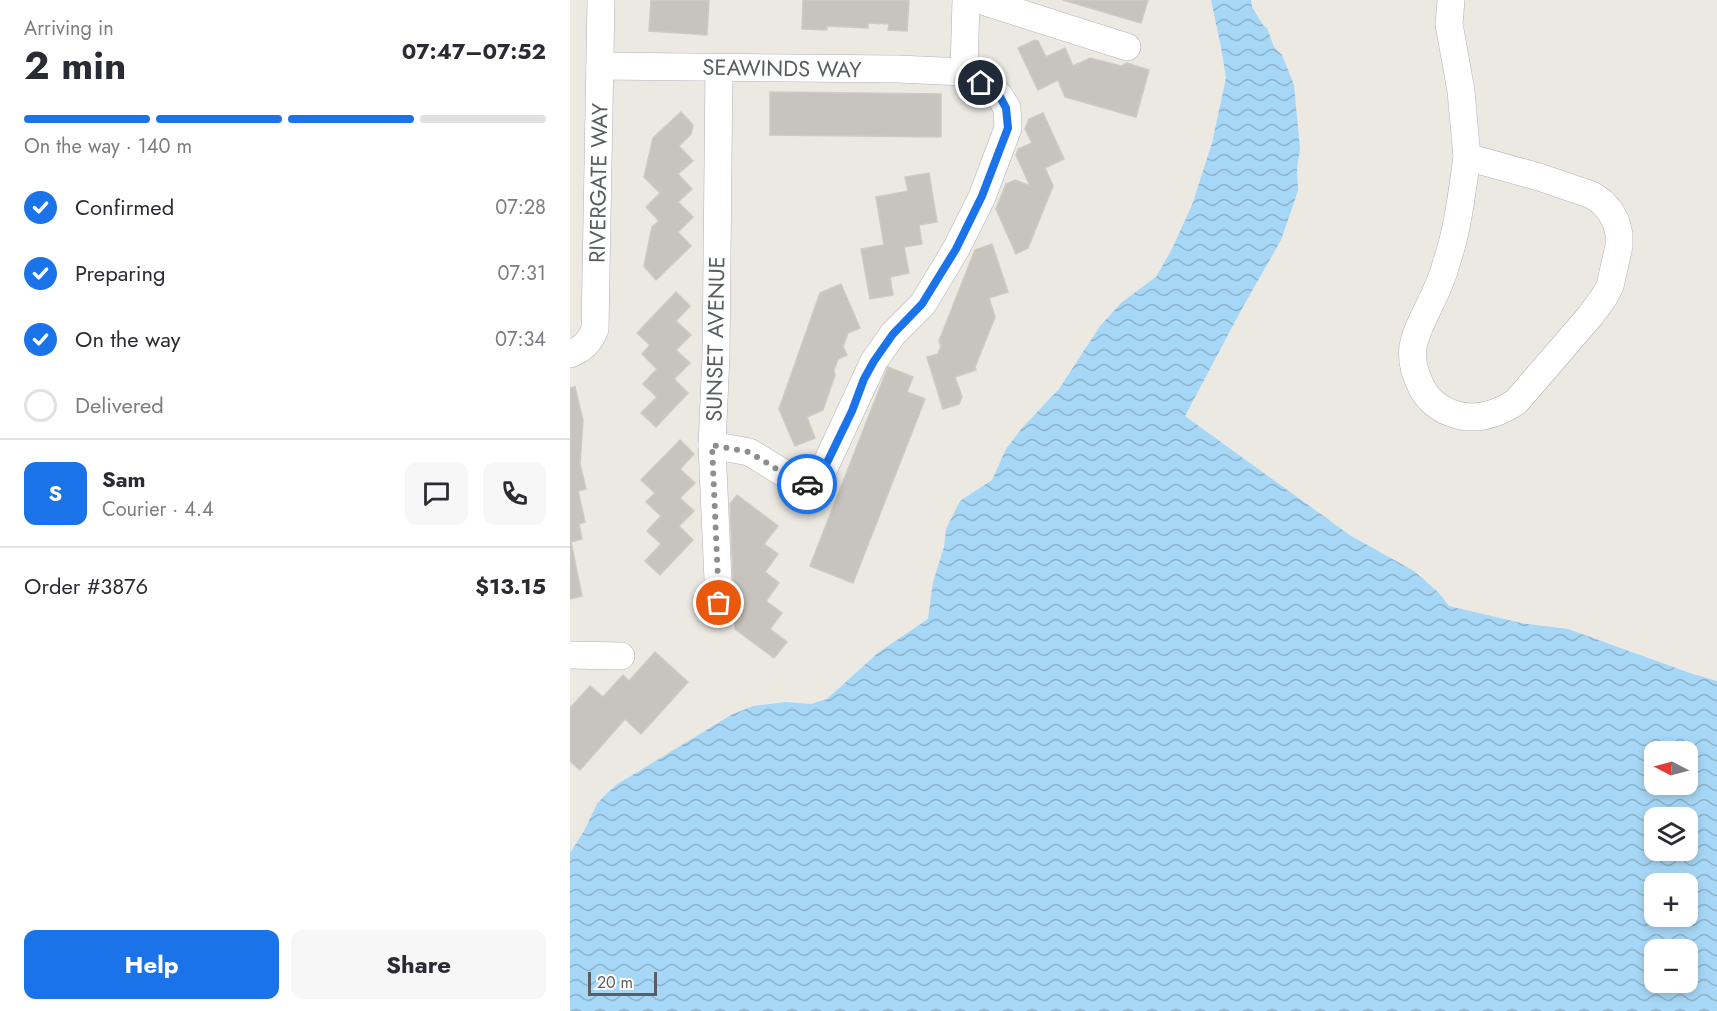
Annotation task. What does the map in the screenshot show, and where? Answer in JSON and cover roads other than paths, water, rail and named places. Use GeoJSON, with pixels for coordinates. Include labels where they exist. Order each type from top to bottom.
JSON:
{"type":"FeatureCollection","features":[{"type":"Feature","properties":{"kind":"street","name":"RIVERGATE WAY"},"geometry":{"type":"LineString","coordinates":[[570,354],[591,340],[595,328],[601,0]]}},
{"type":"Feature","properties":{"kind":"street"},"geometry":{"type":"LineString","coordinates":[[964,72],[966,0]]}},
{"type":"Feature","properties":{"kind":"street"},"geometry":{"type":"LineString","coordinates":[[979,0],[1127,47]]}},
{"type":"Feature","properties":{"kind":"street"},"geometry":{"type":"LineString","coordinates":[[1451,0],[1449,24],[1461,91],[1467,157],[1457,223],[1448,260],[1414,338],[1412,354],[1415,373],[1423,391],[1437,405],[1451,413],[1483,417],[1502,411],[1516,402],[1584,324],[1610,286],[1619,246],[1619,234],[1610,211],[1592,195],[1539,177],[1467,157]]}},
{"type":"Feature","properties":{"kind":"street","name":"SEAWINDS WAY"},"geometry":{"type":"LineString","coordinates":[[600,66],[898,69],[964,72]]}},
{"type":"Feature","properties":{"kind":"street","name":"SUNSET AVENUE"},"geometry":{"type":"LineString","coordinates":[[719,68],[716,355],[712,445],[749,452],[803,485],[815,483],[820,477],[874,361],[893,334],[922,304],[956,249],[982,196],[1008,128],[1006,108],[999,95],[964,72]]}},
{"type":"Feature","properties":{"kind":"street"},"geometry":{"type":"LineString","coordinates":[[712,445],[719,603]]}},
{"type":"Feature","properties":{"kind":"street"},"geometry":{"type":"LineString","coordinates":[[570,655],[621,656]]}},
{"type":"Feature","properties":{"kind":"water"},"geometry":{"type":"Polygon","coordinates":[[[1211,0],[1251,0],[1252,7],[1267,28],[1274,47],[1282,55],[1294,85],[1300,149],[1297,168],[1298,191],[1281,240],[1185,416],[1351,536],[1414,571],[1439,593],[1449,606],[1521,623],[1568,629],[1717,681],[1717,1011],[570,1011],[570,853],[597,804],[616,785],[731,715],[753,706],[786,702],[811,704],[827,699],[879,652],[928,619],[933,582],[944,547],[946,529],[960,501],[992,480],[1006,449],[1022,428],[1059,389],[1100,326],[1122,302],[1156,277],[1172,249],[1192,205],[1212,143],[1226,78],[1211,0]]]}}]}
